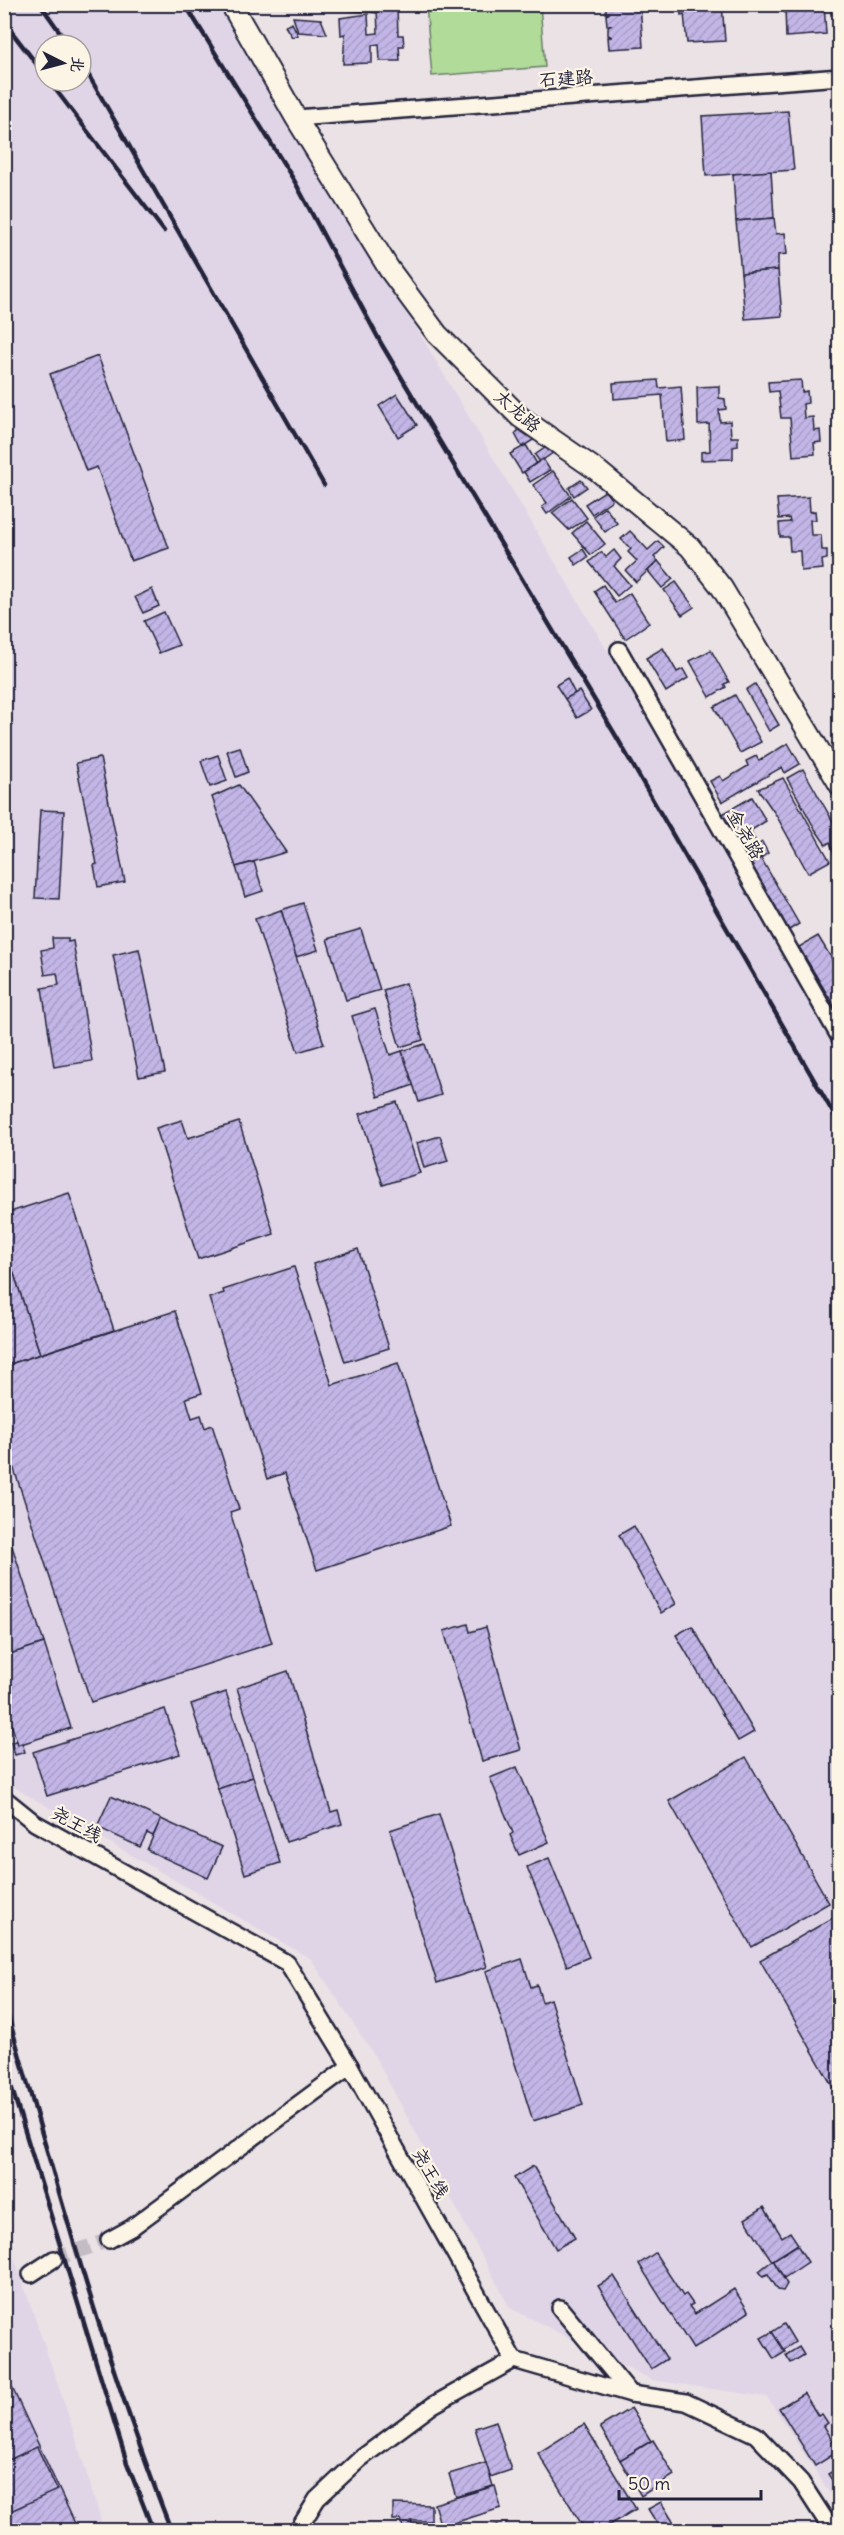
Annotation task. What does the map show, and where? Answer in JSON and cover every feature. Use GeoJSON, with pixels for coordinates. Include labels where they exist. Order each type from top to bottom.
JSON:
{"type":"FeatureCollection","features":[{"type":"Feature","properties":{"kind":"street","name":"太龙路"},"geometry":{"type":"LineString","coordinates":[[231,4],[296,118],[388,269],[437,334],[520,417],[598,471],[690,547],[722,588],[840,785]]}},
{"type":"Feature","properties":{"kind":"street","name":"石建路"},"geometry":{"type":"LineString","coordinates":[[296,118],[840,77]]}},
{"type":"Feature","properties":{"kind":"street","name":"金尧路"},"geometry":{"type":"LineString","coordinates":[[619,650],[840,1038]]}},
{"type":"Feature","properties":{"kind":"street","name":"尧王线"},"geometry":{"type":"LineString","coordinates":[[4,1798],[35,1823],[287,1963],[350,2066],[514,2360]]}},
{"type":"Feature","properties":{"kind":"street"},"geometry":{"type":"LineString","coordinates":[[109,2240],[131,2228],[350,2066]]}},
{"type":"Feature","properties":{"kind":"street"},"geometry":{"type":"LineString","coordinates":[[31,2274],[54,2259]]}},
{"type":"Feature","properties":{"kind":"street"},"geometry":{"type":"LineString","coordinates":[[560,2308],[631,2394]]}},
{"type":"Feature","properties":{"kind":"street"},"geometry":{"type":"LineString","coordinates":[[298,2530],[317,2499],[360,2459],[433,2406],[514,2360],[631,2394],[686,2402],[756,2434],[801,2482],[832,2530]]}},
{"type":"Feature","properties":{"kind":"shaded area"},"geometry":{"type":"Polygon","coordinates":[[[5,5],[225,5],[839,1042],[839,2507],[767,2397],[652,2380],[510,2308],[374,2055],[311,1959],[5,1782],[5,5]]]}},
{"type":"Feature","properties":{"kind":"shaded area"},"geometry":{"type":"Polygon","coordinates":[[[4,2228],[72,2426],[104,2530],[5,2530],[4,2228]]]}},
{"type":"Feature","properties":{"kind":"green space"},"geometry":{"type":"Polygon","coordinates":[[[426,5],[540,5],[545,67],[432,76],[426,5]]]}},
{"type":"Feature","properties":{"kind":"building"},"geometry":{"type":"Polygon","coordinates":[[[296,4],[329,4],[329,8],[296,4]]]}},
{"type":"Feature","properties":{"kind":"building"},"geometry":{"type":"Polygon","coordinates":[[[329,4],[382,4],[381,9],[377,9],[377,13],[334,9],[335,5],[329,4]]]}},
{"type":"Feature","properties":{"kind":"building"},"geometry":{"type":"Polygon","coordinates":[[[640,4],[643,47],[609,49],[608,37],[612,37],[608,35],[608,27],[612,25],[607,25],[606,15],[610,13],[606,14],[606,5],[640,4]]]}},
{"type":"Feature","properties":{"kind":"building"},"geometry":{"type":"Polygon","coordinates":[[[680,4],[722,4],[725,41],[687,43],[684,14],[681,15],[680,4]]]}},
{"type":"Feature","properties":{"kind":"building"},"geometry":{"type":"Polygon","coordinates":[[[781,4],[824,4],[826,34],[786,37],[785,8],[781,8],[781,4]]]}},
{"type":"Feature","properties":{"kind":"building"},"geometry":{"type":"Polygon","coordinates":[[[831,4],[840,4],[840,40],[837,40],[836,15],[831,15],[831,4]]]}},
{"type":"Feature","properties":{"kind":"building"},"geometry":{"type":"Polygon","coordinates":[[[397,8],[398,35],[403,35],[404,46],[399,46],[400,61],[380,61],[379,44],[372,45],[372,63],[343,64],[345,34],[341,35],[340,18],[368,14],[369,34],[378,33],[377,9],[397,8]]]}},
{"type":"Feature","properties":{"kind":"building"},"geometry":{"type":"Polygon","coordinates":[[[293,17],[321,19],[327,34],[298,32],[293,17]]]}},
{"type":"Feature","properties":{"kind":"building"},"geometry":{"type":"Polygon","coordinates":[[[292,23],[298,35],[292,37],[285,26],[292,23]]]}},
{"type":"Feature","properties":{"kind":"building"},"geometry":{"type":"Polygon","coordinates":[[[788,111],[794,170],[706,176],[702,116],[788,111]]]}},
{"type":"Feature","properties":{"kind":"building"},"geometry":{"type":"Polygon","coordinates":[[[771,171],[774,218],[736,221],[733,174],[771,171]]]}},
{"type":"Feature","properties":{"kind":"building"},"geometry":{"type":"Polygon","coordinates":[[[774,218],[776,234],[785,233],[787,254],[778,255],[778,270],[741,273],[736,221],[774,218]]]}},
{"type":"Feature","properties":{"kind":"building"},"geometry":{"type":"Polygon","coordinates":[[[778,270],[782,316],[745,319],[741,273],[778,270]]]}},
{"type":"Feature","properties":{"kind":"building"},"geometry":{"type":"Polygon","coordinates":[[[98,356],[169,548],[131,561],[97,467],[86,471],[50,374],[98,356]]]}},
{"type":"Feature","properties":{"kind":"building"},"geometry":{"type":"Polygon","coordinates":[[[658,380],[659,388],[681,386],[685,440],[666,442],[662,395],[614,399],[613,383],[658,380]]]}},
{"type":"Feature","properties":{"kind":"building"},"geometry":{"type":"Polygon","coordinates":[[[801,380],[802,392],[807,391],[808,403],[803,404],[804,418],[813,417],[814,431],[820,430],[821,442],[814,443],[815,454],[793,456],[790,418],[781,418],[778,391],[769,392],[768,382],[801,380]]]}},
{"type":"Feature","properties":{"kind":"building"},"geometry":{"type":"Polygon","coordinates":[[[719,386],[719,398],[725,399],[726,409],[719,410],[720,422],[730,421],[731,437],[738,437],[738,446],[733,447],[733,459],[701,460],[701,452],[710,451],[709,424],[698,425],[697,387],[719,386]]]}},
{"type":"Feature","properties":{"kind":"building"},"geometry":{"type":"Polygon","coordinates":[[[397,394],[417,425],[398,437],[379,406],[397,394]]]}},
{"type":"Feature","properties":{"kind":"building"},"geometry":{"type":"Polygon","coordinates":[[[521,428],[538,437],[522,447],[515,434],[521,428]]]}},
{"type":"Feature","properties":{"kind":"building"},"geometry":{"type":"Polygon","coordinates":[[[526,445],[537,464],[522,473],[510,454],[526,445]]]}},
{"type":"Feature","properties":{"kind":"building"},"geometry":{"type":"Polygon","coordinates":[[[549,445],[554,452],[540,462],[535,455],[549,445]]]}},
{"type":"Feature","properties":{"kind":"building"},"geometry":{"type":"Polygon","coordinates":[[[543,459],[550,470],[530,482],[524,472],[543,459]]]}},
{"type":"Feature","properties":{"kind":"building"},"geometry":{"type":"Polygon","coordinates":[[[553,471],[571,496],[547,514],[542,507],[547,503],[533,485],[553,471]]]}},
{"type":"Feature","properties":{"kind":"building"},"geometry":{"type":"Polygon","coordinates":[[[581,480],[587,487],[574,496],[569,488],[581,480]]]}},
{"type":"Feature","properties":{"kind":"building"},"geometry":{"type":"Polygon","coordinates":[[[605,491],[612,500],[592,514],[585,504],[605,491]]]}},
{"type":"Feature","properties":{"kind":"building"},"geometry":{"type":"Polygon","coordinates":[[[809,497],[810,512],[815,511],[816,520],[810,520],[811,535],[821,535],[822,550],[827,550],[827,559],[822,560],[823,569],[801,571],[800,551],[790,551],[789,537],[780,537],[779,523],[790,522],[789,518],[779,519],[777,499],[809,497]]]}},
{"type":"Feature","properties":{"kind":"building"},"geometry":{"type":"Polygon","coordinates":[[[572,498],[587,518],[569,530],[552,513],[572,498]]]}},
{"type":"Feature","properties":{"kind":"building"},"geometry":{"type":"Polygon","coordinates":[[[605,507],[617,523],[605,532],[593,516],[605,507]]]}},
{"type":"Feature","properties":{"kind":"building"},"geometry":{"type":"Polygon","coordinates":[[[586,521],[605,544],[591,555],[572,533],[586,521]]]}},
{"type":"Feature","properties":{"kind":"building"},"geometry":{"type":"Polygon","coordinates":[[[630,531],[648,550],[658,541],[664,547],[654,557],[658,561],[636,582],[626,571],[637,561],[628,552],[631,549],[621,539],[630,531]]]}},
{"type":"Feature","properties":{"kind":"building"},"geometry":{"type":"Polygon","coordinates":[[[583,549],[588,557],[576,565],[571,557],[583,549]]]}},
{"type":"Feature","properties":{"kind":"building"},"geometry":{"type":"Polygon","coordinates":[[[614,550],[621,559],[614,566],[630,585],[617,596],[589,562],[601,552],[606,557],[614,550]]]}},
{"type":"Feature","properties":{"kind":"building"},"geometry":{"type":"Polygon","coordinates":[[[658,561],[673,579],[662,588],[648,571],[658,561]]]}},
{"type":"Feature","properties":{"kind":"building"},"geometry":{"type":"Polygon","coordinates":[[[676,582],[694,607],[682,615],[664,590],[676,582]]]}},
{"type":"Feature","properties":{"kind":"building"},"geometry":{"type":"Polygon","coordinates":[[[603,585],[615,603],[630,593],[649,623],[625,639],[594,591],[603,585]]]}},
{"type":"Feature","properties":{"kind":"building"},"geometry":{"type":"Polygon","coordinates":[[[152,589],[159,606],[143,613],[135,597],[152,589]]]}},
{"type":"Feature","properties":{"kind":"building"},"geometry":{"type":"Polygon","coordinates":[[[164,612],[179,645],[159,653],[144,621],[164,612]]]}},
{"type":"Feature","properties":{"kind":"building"},"geometry":{"type":"Polygon","coordinates":[[[663,648],[677,672],[683,669],[688,678],[666,692],[646,658],[663,648]]]}},
{"type":"Feature","properties":{"kind":"building"},"geometry":{"type":"Polygon","coordinates":[[[711,650],[729,682],[724,684],[726,687],[710,697],[690,661],[711,650]]]}},
{"type":"Feature","properties":{"kind":"building"},"geometry":{"type":"Polygon","coordinates":[[[567,678],[575,694],[565,699],[556,685],[567,678]]]}},
{"type":"Feature","properties":{"kind":"building"},"geometry":{"type":"Polygon","coordinates":[[[755,684],[779,725],[769,731],[746,690],[755,684]]]}},
{"type":"Feature","properties":{"kind":"building"},"geometry":{"type":"Polygon","coordinates":[[[579,691],[591,710],[577,718],[565,699],[579,691]]]}},
{"type":"Feature","properties":{"kind":"building"},"geometry":{"type":"Polygon","coordinates":[[[735,695],[761,742],[740,753],[714,707],[735,695]]]}},
{"type":"Feature","properties":{"kind":"building"},"geometry":{"type":"Polygon","coordinates":[[[788,743],[800,764],[785,773],[782,767],[722,802],[710,781],[720,776],[723,781],[748,766],[746,761],[756,756],[759,761],[788,743]]]}},
{"type":"Feature","properties":{"kind":"building"},"geometry":{"type":"Polygon","coordinates":[[[240,747],[248,772],[236,777],[227,751],[240,747]]]}},
{"type":"Feature","properties":{"kind":"building"},"geometry":{"type":"Polygon","coordinates":[[[218,755],[227,781],[210,787],[201,761],[218,755]]]}},
{"type":"Feature","properties":{"kind":"building"},"geometry":{"type":"Polygon","coordinates":[[[100,758],[125,882],[98,887],[94,865],[97,864],[76,763],[100,758]]]}},
{"type":"Feature","properties":{"kind":"building"},"geometry":{"type":"Polygon","coordinates":[[[803,769],[840,834],[840,858],[836,860],[830,842],[826,845],[815,829],[787,778],[803,769]]]}},
{"type":"Feature","properties":{"kind":"building"},"geometry":{"type":"Polygon","coordinates":[[[783,778],[830,861],[808,873],[776,815],[758,789],[783,778]]]}},
{"type":"Feature","properties":{"kind":"building"},"geometry":{"type":"Polygon","coordinates":[[[239,785],[286,852],[236,867],[212,797],[239,785]]]}},
{"type":"Feature","properties":{"kind":"building"},"geometry":{"type":"Polygon","coordinates":[[[752,797],[766,821],[750,831],[758,845],[762,842],[768,853],[761,858],[758,853],[745,861],[719,816],[752,797]]]}},
{"type":"Feature","properties":{"kind":"building"},"geometry":{"type":"Polygon","coordinates":[[[40,810],[64,811],[59,899],[35,898],[40,810]]]}},
{"type":"Feature","properties":{"kind":"building"},"geometry":{"type":"Polygon","coordinates":[[[761,858],[799,924],[786,932],[744,867],[761,858]]]}},
{"type":"Feature","properties":{"kind":"building"},"geometry":{"type":"Polygon","coordinates":[[[254,862],[263,891],[245,897],[236,867],[254,862]]]}},
{"type":"Feature","properties":{"kind":"building"},"geometry":{"type":"Polygon","coordinates":[[[303,903],[318,950],[296,957],[281,910],[303,903]]]}},
{"type":"Feature","properties":{"kind":"building"},"geometry":{"type":"Polygon","coordinates":[[[281,910],[324,1044],[298,1052],[255,919],[281,910]]]}},
{"type":"Feature","properties":{"kind":"building"},"geometry":{"type":"Polygon","coordinates":[[[361,929],[380,990],[346,1000],[327,939],[361,929]]]}},
{"type":"Feature","properties":{"kind":"building"},"geometry":{"type":"Polygon","coordinates":[[[818,936],[840,972],[840,1010],[837,1011],[799,947],[818,936]]]}},
{"type":"Feature","properties":{"kind":"building"},"geometry":{"type":"Polygon","coordinates":[[[52,938],[68,938],[68,942],[73,941],[92,1061],[54,1067],[42,988],[59,985],[57,973],[45,975],[41,950],[53,948],[52,938]]]}},
{"type":"Feature","properties":{"kind":"building"},"geometry":{"type":"Polygon","coordinates":[[[139,949],[165,1072],[139,1077],[113,955],[139,949]]]}},
{"type":"Feature","properties":{"kind":"building"},"geometry":{"type":"Polygon","coordinates":[[[406,983],[423,1040],[400,1047],[383,990],[406,983]]]}},
{"type":"Feature","properties":{"kind":"building"},"geometry":{"type":"Polygon","coordinates":[[[375,1009],[390,1055],[402,1051],[414,1085],[378,1097],[352,1016],[375,1009]]]}},
{"type":"Feature","properties":{"kind":"building"},"geometry":{"type":"Polygon","coordinates":[[[425,1044],[441,1095],[419,1102],[402,1051],[425,1044]]]}},
{"type":"Feature","properties":{"kind":"building"},"geometry":{"type":"Polygon","coordinates":[[[397,1102],[420,1173],[383,1185],[360,1114],[397,1102]]]}},
{"type":"Feature","properties":{"kind":"building"},"geometry":{"type":"Polygon","coordinates":[[[182,1120],[188,1138],[239,1122],[274,1234],[198,1259],[156,1128],[182,1120]]]}},
{"type":"Feature","properties":{"kind":"building"},"geometry":{"type":"Polygon","coordinates":[[[440,1136],[448,1161],[424,1168],[417,1143],[440,1136]]]}},
{"type":"Feature","properties":{"kind":"building"},"geometry":{"type":"Polygon","coordinates":[[[69,1193],[114,1330],[40,1354],[4,1243],[4,1214],[69,1193]]]}},
{"type":"Feature","properties":{"kind":"building"},"geometry":{"type":"Polygon","coordinates":[[[4,1243],[40,1354],[4,1366],[4,1243]]]}},
{"type":"Feature","properties":{"kind":"building"},"geometry":{"type":"Polygon","coordinates":[[[358,1249],[389,1348],[345,1362],[313,1264],[358,1249]]]}},
{"type":"Feature","properties":{"kind":"building"},"geometry":{"type":"Polygon","coordinates":[[[294,1267],[332,1385],[398,1363],[451,1526],[317,1570],[285,1473],[267,1479],[209,1298],[224,1293],[223,1290],[294,1267]]]}},
{"type":"Feature","properties":{"kind":"building"},"geometry":{"type":"Polygon","coordinates":[[[175,1311],[202,1393],[186,1398],[192,1418],[201,1415],[205,1428],[212,1425],[239,1509],[230,1512],[272,1643],[91,1702],[4,1439],[4,1366],[175,1311]]]}},
{"type":"Feature","properties":{"kind":"building"},"geometry":{"type":"Polygon","coordinates":[[[4,1522],[44,1643],[4,1656],[4,1522]]]}},
{"type":"Feature","properties":{"kind":"building"},"geometry":{"type":"Polygon","coordinates":[[[634,1526],[676,1604],[661,1613],[619,1535],[634,1526]]]}},
{"type":"Feature","properties":{"kind":"building"},"geometry":{"type":"Polygon","coordinates":[[[468,1624],[470,1632],[486,1627],[521,1750],[482,1761],[444,1631],[468,1624]]]}},
{"type":"Feature","properties":{"kind":"building"},"geometry":{"type":"Polygon","coordinates":[[[692,1626],[754,1732],[738,1741],[676,1635],[692,1626]]]}},
{"type":"Feature","properties":{"kind":"building"},"geometry":{"type":"Polygon","coordinates":[[[44,1643],[71,1728],[18,1745],[4,1702],[4,1656],[44,1643]]]}},
{"type":"Feature","properties":{"kind":"building"},"geometry":{"type":"Polygon","coordinates":[[[288,1671],[331,1812],[338,1810],[342,1824],[286,1842],[237,1688],[288,1671]]]}},
{"type":"Feature","properties":{"kind":"building"},"geometry":{"type":"Polygon","coordinates":[[[226,1692],[253,1777],[218,1789],[191,1704],[226,1692]]]}},
{"type":"Feature","properties":{"kind":"building"},"geometry":{"type":"Polygon","coordinates":[[[165,1709],[180,1754],[47,1796],[33,1752],[165,1709]]]}},
{"type":"Feature","properties":{"kind":"building"},"geometry":{"type":"Polygon","coordinates":[[[17,1741],[18,1745],[22,1743],[25,1752],[15,1755],[11,1742],[17,1741]]]}},
{"type":"Feature","properties":{"kind":"building"},"geometry":{"type":"Polygon","coordinates":[[[746,1757],[829,1903],[752,1947],[669,1801],[746,1757]]]}},
{"type":"Feature","properties":{"kind":"building"},"geometry":{"type":"Polygon","coordinates":[[[517,1767],[549,1842],[519,1855],[510,1835],[513,1833],[490,1778],[517,1767]]]}},
{"type":"Feature","properties":{"kind":"building"},"geometry":{"type":"Polygon","coordinates":[[[253,1777],[280,1863],[245,1874],[218,1789],[253,1777]]]}},
{"type":"Feature","properties":{"kind":"building"},"geometry":{"type":"Polygon","coordinates":[[[111,1796],[161,1819],[153,1836],[147,1833],[140,1847],[97,1827],[111,1796]]]}},
{"type":"Feature","properties":{"kind":"building"},"geometry":{"type":"Polygon","coordinates":[[[439,1814],[487,1967],[437,1983],[390,1830],[439,1814]]]}},
{"type":"Feature","properties":{"kind":"building"},"geometry":{"type":"Polygon","coordinates":[[[161,1819],[222,1847],[208,1878],[147,1850],[161,1819]]]}},
{"type":"Feature","properties":{"kind":"building"},"geometry":{"type":"Polygon","coordinates":[[[549,1858],[589,1957],[567,1966],[527,1867],[549,1858]]]}},
{"type":"Feature","properties":{"kind":"building"},"geometry":{"type":"Polygon","coordinates":[[[836,1916],[840,1922],[838,2096],[760,1960],[836,1916]]]}},
{"type":"Feature","properties":{"kind":"building"},"geometry":{"type":"Polygon","coordinates":[[[522,1959],[531,1987],[537,1985],[542,2002],[550,1999],[583,2105],[533,2121],[486,1971],[522,1959]]]}},
{"type":"Feature","properties":{"kind":"building"},"geometry":{"type":"Polygon","coordinates":[[[533,2166],[575,2238],[556,2249],[514,2178],[533,2166]]]}},
{"type":"Feature","properties":{"kind":"building"},"geometry":{"type":"Polygon","coordinates":[[[764,2207],[782,2237],[790,2232],[798,2244],[772,2261],[745,2219],[764,2207]]]}},
{"type":"Feature","properties":{"kind":"building"},"geometry":{"type":"Polygon","coordinates":[[[797,2245],[808,2262],[784,2278],[773,2260],[797,2245]]]}},
{"type":"Feature","properties":{"kind":"building"},"geometry":{"type":"Polygon","coordinates":[[[655,2253],[683,2296],[686,2294],[693,2304],[689,2306],[695,2314],[734,2289],[749,2312],[693,2349],[639,2264],[655,2253]]]}},
{"type":"Feature","properties":{"kind":"building"},"geometry":{"type":"Polygon","coordinates":[[[773,2260],[787,2284],[783,2291],[778,2290],[768,2274],[763,2276],[759,2271],[773,2260]]]}},
{"type":"Feature","properties":{"kind":"building"},"geometry":{"type":"Polygon","coordinates":[[[614,2276],[667,2359],[651,2369],[598,2286],[614,2276]]]}},
{"type":"Feature","properties":{"kind":"building"},"geometry":{"type":"Polygon","coordinates":[[[784,2324],[795,2342],[783,2350],[772,2332],[784,2324]]]}},
{"type":"Feature","properties":{"kind":"building"},"geometry":{"type":"Polygon","coordinates":[[[772,2332],[785,2352],[774,2359],[761,2338],[772,2332]]]}},
{"type":"Feature","properties":{"kind":"building"},"geometry":{"type":"Polygon","coordinates":[[[799,2347],[804,2355],[791,2363],[786,2355],[799,2347]]]}},
{"type":"Feature","properties":{"kind":"building"},"geometry":{"type":"Polygon","coordinates":[[[4,2370],[78,2530],[11,2530],[4,2516],[4,2370]]]}},
{"type":"Feature","properties":{"kind":"building"},"geometry":{"type":"Polygon","coordinates":[[[804,2393],[818,2416],[822,2414],[828,2423],[824,2426],[839,2451],[815,2466],[779,2408],[804,2393]]]}},
{"type":"Feature","properties":{"kind":"building"},"geometry":{"type":"Polygon","coordinates":[[[631,2408],[651,2441],[620,2460],[600,2427],[631,2408]]]}},
{"type":"Feature","properties":{"kind":"building"},"geometry":{"type":"Polygon","coordinates":[[[496,2421],[511,2470],[490,2477],[475,2428],[496,2421]]]}},
{"type":"Feature","properties":{"kind":"building"},"geometry":{"type":"Polygon","coordinates":[[[584,2424],[636,2509],[601,2530],[585,2530],[538,2453],[584,2424]]]}},
{"type":"Feature","properties":{"kind":"building"},"geometry":{"type":"Polygon","coordinates":[[[653,2440],[674,2475],[641,2496],[620,2460],[653,2440]]]}},
{"type":"Feature","properties":{"kind":"building"},"geometry":{"type":"Polygon","coordinates":[[[37,2447],[57,2490],[4,2514],[4,2462],[37,2447]]]}},
{"type":"Feature","properties":{"kind":"building"},"geometry":{"type":"Polygon","coordinates":[[[486,2463],[493,2486],[456,2497],[449,2474],[486,2463]]]}},
{"type":"Feature","properties":{"kind":"building"},"geometry":{"type":"Polygon","coordinates":[[[840,2467],[840,2492],[828,2474],[840,2467]]]}},
{"type":"Feature","properties":{"kind":"building"},"geometry":{"type":"Polygon","coordinates":[[[495,2486],[501,2508],[441,2527],[434,2504],[495,2486]]]}},
{"type":"Feature","properties":{"kind":"building"},"geometry":{"type":"Polygon","coordinates":[[[661,2502],[677,2528],[661,2530],[648,2509],[661,2502]]]}},
{"type":"Feature","properties":{"kind":"building"},"geometry":{"type":"Polygon","coordinates":[[[393,2504],[431,2505],[431,2521],[411,2521],[414,2530],[404,2530],[401,2520],[393,2520],[393,2504]]]}},
{"type":"Feature","properties":{"kind":"building"},"geometry":{"type":"Polygon","coordinates":[[[497,2525],[498,2530],[478,2530],[497,2525]]]}},
{"type":"Feature","properties":{"kind":"tunnel"},"geometry":{"type":"LineString","coordinates":[[54,2259],[109,2240]]}},
{"type":"Feature","properties":{"kind":"railway"},"geometry":{"type":"LineString","coordinates":[[40,4],[61,33]]}},
{"type":"Feature","properties":{"kind":"railway"},"geometry":{"type":"LineString","coordinates":[[185,4],[295,182],[382,345],[616,736],[840,1125]]}},
{"type":"Feature","properties":{"kind":"railway"},"geometry":{"type":"LineString","coordinates":[[4,22],[33,59]]}},
{"type":"Feature","properties":{"kind":"railway"},"geometry":{"type":"LineString","coordinates":[[93,83],[324,485]]}},
{"type":"Feature","properties":{"kind":"railway"},"geometry":{"type":"LineString","coordinates":[[58,93],[164,231]]}},
{"type":"Feature","properties":{"kind":"railway"},"geometry":{"type":"LineString","coordinates":[[4,2001],[102,2334],[171,2530]]}},
{"type":"Feature","properties":{"kind":"railway"},"geometry":{"type":"LineString","coordinates":[[4,2063],[127,2463],[153,2530]]}}]}
